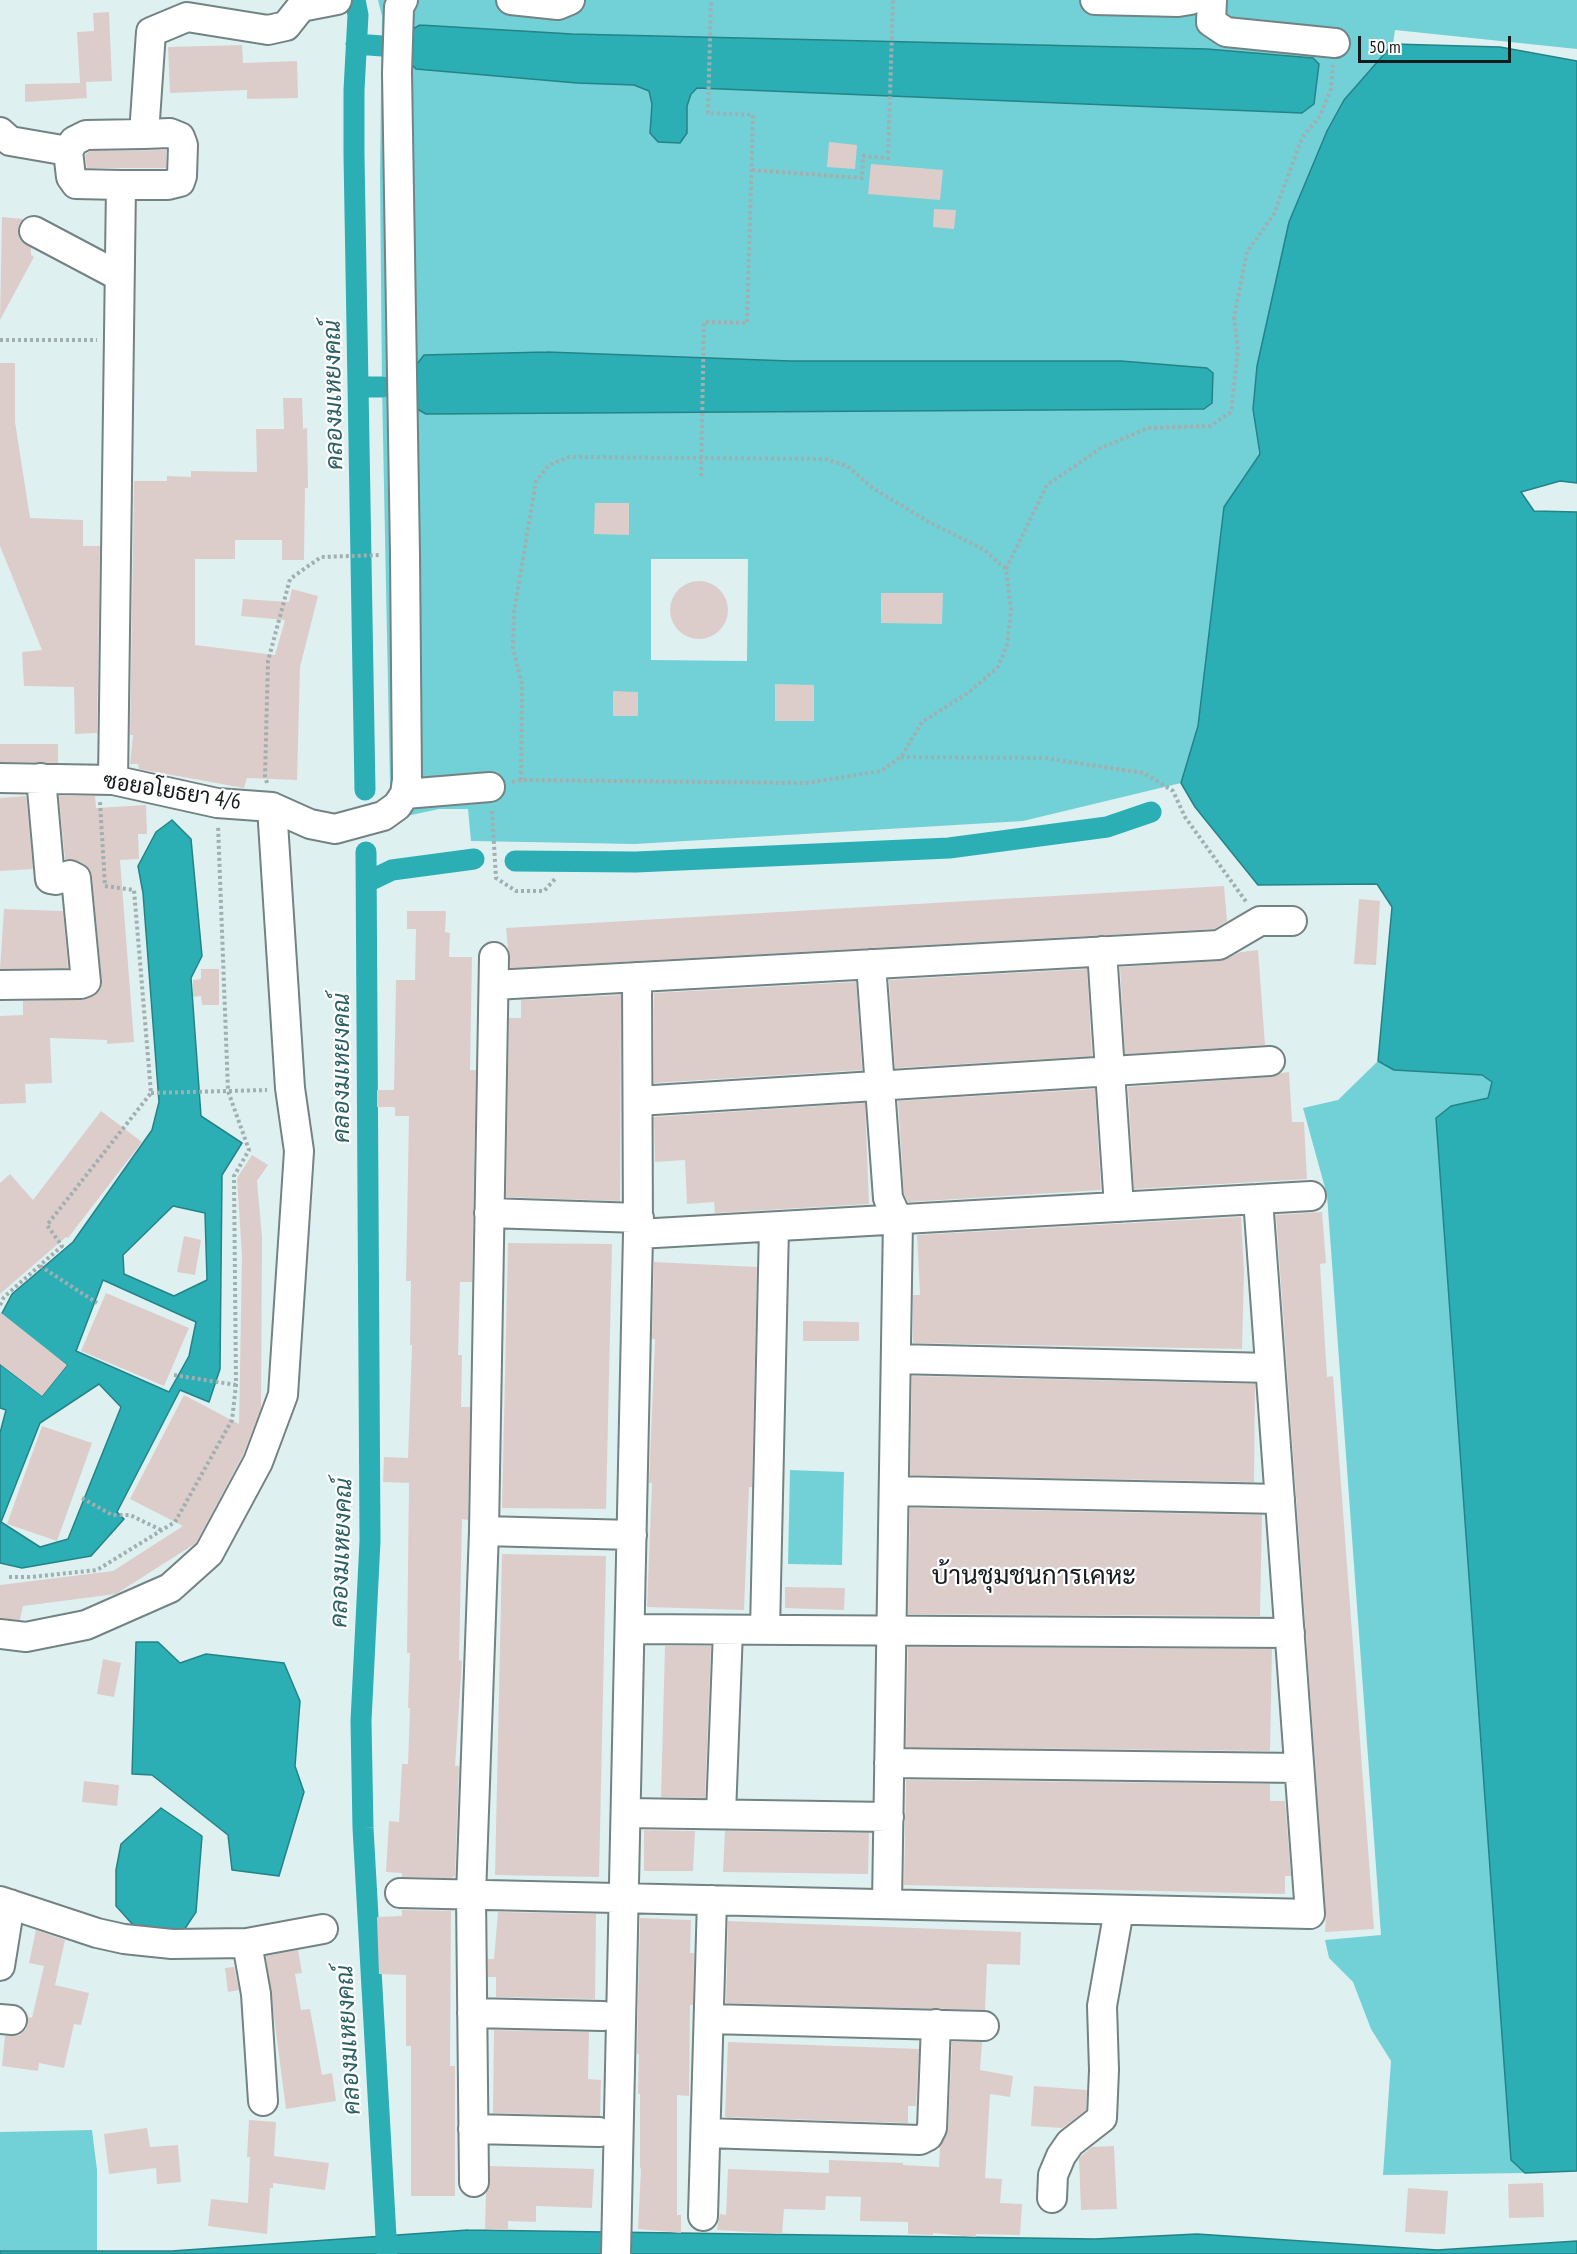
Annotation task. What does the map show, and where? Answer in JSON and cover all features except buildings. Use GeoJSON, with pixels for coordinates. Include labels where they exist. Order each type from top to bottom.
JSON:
{"type":"FeatureCollection","features":[{"type":"Feature","properties":{"kind":"street"},"geometry":{"type":"LineString","coordinates":[[403,0],[399,6],[397,73],[406,566],[405,794],[490,787]]}},
{"type":"Feature","properties":{"kind":"street"},"geometry":{"type":"LineString","coordinates":[[511,0],[558,5],[570,0]]}},
{"type":"Feature","properties":{"kind":"street"},"geometry":{"type":"LineString","coordinates":[[1095,0],[1178,2],[1190,0]]}},
{"type":"Feature","properties":{"kind":"street"},"geometry":{"type":"LineString","coordinates":[[1212,0],[1211,22],[1226,32],[1335,43]]}},
{"type":"Feature","properties":{"kind":"street"},"geometry":{"type":"LineString","coordinates":[[144,134],[151,32],[187,17],[268,30],[286,26],[301,7],[331,1]]}},
{"type":"Feature","properties":{"kind":"street"},"geometry":{"type":"LineString","coordinates":[[0,132],[10,141],[68,151]]}},
{"type":"Feature","properties":{"kind":"street"},"geometry":{"type":"LineString","coordinates":[[170,133],[180,137],[183,145],[180,182],[168,185],[76,184],[71,177],[68,151],[74,141],[87,135],[144,134],[170,133]]}},
{"type":"Feature","properties":{"kind":"street"},"geometry":{"type":"LineString","coordinates":[[106,780],[121,185]]}},
{"type":"Feature","properties":{"kind":"street"},"geometry":{"type":"LineString","coordinates":[[34,231],[119,276]]}},
{"type":"Feature","properties":{"kind":"street","name":"ซอยอโยธยา 4/6"},"geometry":{"type":"LineString","coordinates":[[0,778],[106,780],[217,803],[272,807],[310,824],[335,829],[383,816],[397,806],[405,794]]}},
{"type":"Feature","properties":{"kind":"street"},"geometry":{"type":"LineString","coordinates":[[0,985],[81,984],[86,982],[76,878],[70,875],[56,880],[50,879],[41,778]]}},
{"type":"Feature","properties":{"kind":"street"},"geometry":{"type":"LineString","coordinates":[[0,1634],[26,1637],[86,1625],[170,1588],[209,1553],[258,1462],[283,1395],[299,1151],[290,1089],[272,807]]}},
{"type":"Feature","properties":{"kind":"street"},"geometry":{"type":"LineString","coordinates":[[494,985],[1219,945],[1260,921],[1292,921]]}},
{"type":"Feature","properties":{"kind":"street"},"geometry":{"type":"LineString","coordinates":[[1102,951],[1119,1207]]}},
{"type":"Feature","properties":{"kind":"street"},"geometry":{"type":"LineString","coordinates":[[474,2182],[471,1895],[484,1531],[494,957]]}},
{"type":"Feature","properties":{"kind":"street"},"geometry":{"type":"LineString","coordinates":[[871,964],[888,1198],[898,1220],[887,1904]]}},
{"type":"Feature","properties":{"kind":"street"},"geometry":{"type":"LineString","coordinates":[[616,2254],[638,1226],[637,977]]}},
{"type":"Feature","properties":{"kind":"street"},"geometry":{"type":"LineString","coordinates":[[638,1101],[1270,1060]]}},
{"type":"Feature","properties":{"kind":"street"},"geometry":{"type":"LineString","coordinates":[[489,1213],[638,1226],[774,1227],[1311,1196]]}},
{"type":"Feature","properties":{"kind":"street"},"geometry":{"type":"LineString","coordinates":[[400,1893],[1310,1914],[1258,1200]]}},
{"type":"Feature","properties":{"kind":"street"},"geometry":{"type":"LineString","coordinates":[[765,1630],[774,1227]]}},
{"type":"Feature","properties":{"kind":"street"},"geometry":{"type":"LineString","coordinates":[[896,1359],[1270,1368]]}},
{"type":"Feature","properties":{"kind":"street"},"geometry":{"type":"LineString","coordinates":[[894,1491],[1280,1499]]}},
{"type":"Feature","properties":{"kind":"street"},"geometry":{"type":"LineString","coordinates":[[484,1531],[632,1535]]}},
{"type":"Feature","properties":{"kind":"street"},"geometry":{"type":"LineString","coordinates":[[630,1629],[1290,1634]]}},
{"type":"Feature","properties":{"kind":"street"},"geometry":{"type":"LineString","coordinates":[[721,1814],[729,1630]]}},
{"type":"Feature","properties":{"kind":"street"},"geometry":{"type":"LineString","coordinates":[[889,1763],[1299,1768]]}},
{"type":"Feature","properties":{"kind":"street"},"geometry":{"type":"LineString","coordinates":[[627,1813],[888,1816]]}},
{"type":"Feature","properties":{"kind":"street"},"geometry":{"type":"LineString","coordinates":[[703,2216],[712,1900]]}},
{"type":"Feature","properties":{"kind":"street"},"geometry":{"type":"LineString","coordinates":[[0,1966],[5,1903],[97,1933],[124,1939],[172,1944],[247,1943],[322,1929]]}},
{"type":"Feature","properties":{"kind":"street"},"geometry":{"type":"LineString","coordinates":[[1052,2198],[1053,2175],[1061,2156],[1070,2143],[1102,2118],[1104,2070],[1102,2006],[1119,1910]]}},
{"type":"Feature","properties":{"kind":"street"},"geometry":{"type":"LineString","coordinates":[[247,1943],[256,1994],[263,2102]]}},
{"type":"Feature","properties":{"kind":"street"},"geometry":{"type":"LineString","coordinates":[[472,2013],[603,2016]]}},
{"type":"Feature","properties":{"kind":"street"},"geometry":{"type":"LineString","coordinates":[[709,2019],[984,2026]]}},
{"type":"Feature","properties":{"kind":"street"},"geometry":{"type":"LineString","coordinates":[[705,2133],[920,2140],[928,2136],[932,2128],[936,2024]]}},
{"type":"Feature","properties":{"kind":"street"},"geometry":{"type":"LineString","coordinates":[[473,2129],[599,2132]]}},
{"type":"Feature","properties":{"kind":"path"},"geometry":{"type":"LineString","coordinates":[[701,476],[704,322],[747,323],[752,170],[753,115],[708,113],[711,0]]}},
{"type":"Feature","properties":{"kind":"path"},"geometry":{"type":"LineString","coordinates":[[752,170],[862,178],[863,156],[888,158],[893,0]]}},
{"type":"Feature","properties":{"kind":"path"},"geometry":{"type":"LineString","coordinates":[[555,879],[544,891],[516,891],[496,878],[490,787],[521,780],[807,783],[881,771],[901,757],[922,722],[968,693],[998,667],[1007,645],[1011,610],[1006,569],[1047,485],[1101,448],[1149,428],[1210,426],[1231,412],[1238,350],[1234,317],[1247,252],[1274,214],[1302,138],[1320,116],[1331,89],[1335,43]]}},
{"type":"Feature","properties":{"kind":"path"},"geometry":{"type":"LineString","coordinates":[[0,340],[118,340]]}},
{"type":"Feature","properties":{"kind":"path"},"geometry":{"type":"LineString","coordinates":[[521,780],[522,686],[513,648],[514,613],[536,481],[549,465],[569,457],[826,459],[847,466],[874,489],[929,522],[983,549],[1006,569]]}},
{"type":"Feature","properties":{"kind":"path"},"geometry":{"type":"LineString","coordinates":[[272,807],[265,776],[268,661],[290,579],[321,557],[381,555]]}},
{"type":"Feature","properties":{"kind":"path"},"geometry":{"type":"LineString","coordinates":[[901,757],[1044,758],[1144,773],[1173,791],[1185,818],[1260,921]]}},
{"type":"Feature","properties":{"kind":"path"},"geometry":{"type":"LineString","coordinates":[[0,1305],[4,1297],[62,1246],[47,1225],[153,1092],[134,890],[105,886],[106,780]]}},
{"type":"Feature","properties":{"kind":"path"},"geometry":{"type":"LineString","coordinates":[[9,1576],[31,1577],[98,1570],[175,1522],[232,1420],[236,1385],[234,1176],[249,1150],[228,1092],[217,803]]}},
{"type":"Feature","properties":{"kind":"path"},"geometry":{"type":"LineString","coordinates":[[153,1092],[290,1089]]}},
{"type":"Feature","properties":{"kind":"path"},"geometry":{"type":"LineString","coordinates":[[40,1267],[97,1303]]}},
{"type":"Feature","properties":{"kind":"path"},"geometry":{"type":"LineString","coordinates":[[174,1375],[236,1385]]}},
{"type":"Feature","properties":{"kind":"path"},"geometry":{"type":"LineString","coordinates":[[82,1498],[112,1515],[130,1515],[161,1530]]}},
{"type":"Feature","properties":{"kind":"shaded area"},"geometry":{"type":"Polygon","coordinates":[[[378,0],[1577,0],[1577,49],[1395,30],[1393,44],[1344,100],[1327,131],[1289,222],[1257,366],[1253,409],[1260,454],[1224,507],[1198,726],[1181,783],[1023,821],[635,844],[471,841],[468,809],[439,809],[393,819],[390,784],[382,387],[380,173],[382,16],[378,0]],[[651,559],[651,660],[747,661],[748,559],[651,559]]]}},
{"type":"Feature","properties":{"kind":"shaded area"},"geometry":{"type":"Polygon","coordinates":[[[420,25],[572,34],[1207,49],[1313,58],[1319,64],[1314,104],[1302,113],[697,88],[691,94],[687,106],[687,133],[680,143],[658,142],[650,133],[652,104],[649,91],[634,85],[577,83],[416,69],[409,62],[411,30],[420,25]]]}},
{"type":"Feature","properties":{"kind":"shaded area"},"geometry":{"type":"Polygon","coordinates":[[[1393,44],[1500,47],[1577,61],[1577,483],[1560,481],[1521,492],[1534,511],[1577,512],[1577,2171],[1525,2173],[1511,2160],[1436,1118],[1451,1106],[1488,1098],[1492,1082],[1482,1075],[1394,1070],[1378,1061],[1392,907],[1377,884],[1258,885],[1195,807],[1181,783],[1198,726],[1224,507],[1260,454],[1253,409],[1257,366],[1289,222],[1327,131],[1344,100],[1393,44]]]}},
{"type":"Feature","properties":{"kind":"shaded area"},"geometry":{"type":"Polygon","coordinates":[[[547,352],[790,361],[1121,361],[1207,368],[1213,373],[1212,403],[1204,409],[426,414],[417,409],[417,364],[424,355],[547,352]]]}},
{"type":"Feature","properties":{"kind":"shaded area"},"geometry":{"type":"Polygon","coordinates":[[[172,820],[191,839],[202,956],[191,978],[201,1116],[242,1143],[222,1175],[220,1369],[209,1402],[180,1390],[117,1512],[124,1519],[91,1556],[22,1568],[0,1563],[0,1433],[6,1410],[0,1408],[0,1364],[42,1396],[67,1365],[0,1317],[12,1294],[73,1242],[152,1130],[159,1102],[143,893],[138,866],[156,832],[172,820]],[[173,1206],[123,1255],[124,1274],[174,1296],[207,1280],[205,1213],[173,1206]],[[103,1280],[76,1351],[169,1392],[189,1356],[196,1322],[103,1280]],[[99,1384],[40,1423],[1,1522],[40,1547],[68,1539],[121,1407],[99,1384]]]}},
{"type":"Feature","properties":{"kind":"shaded area"},"geometry":{"type":"Polygon","coordinates":[[[1378,1061],[1394,1070],[1482,1075],[1492,1082],[1488,1098],[1451,1106],[1436,1118],[1511,2160],[1525,2173],[1383,2175],[1391,2061],[1371,2029],[1353,1982],[1329,1958],[1325,1940],[1381,1935],[1327,1195],[1303,1108],[1338,1100],[1378,1061]]]}},
{"type":"Feature","properties":{"kind":"shaded area"},"geometry":{"type":"Polygon","coordinates":[[[790,1470],[844,1472],[842,1565],[788,1564],[790,1470]]]}},
{"type":"Feature","properties":{"kind":"shaded area"},"geometry":{"type":"Polygon","coordinates":[[[136,1642],[158,1642],[180,1663],[206,1654],[284,1663],[300,1701],[295,1766],[304,1792],[279,1876],[232,1870],[228,1835],[152,1775],[132,1774],[136,1642]]]}},
{"type":"Feature","properties":{"kind":"shaded area"},"geometry":{"type":"Polygon","coordinates":[[[161,1808],[202,1836],[196,1912],[180,1936],[134,1926],[116,1906],[116,1870],[121,1844],[161,1808]]]}},
{"type":"Feature","properties":{"kind":"shaded area"},"geometry":{"type":"Polygon","coordinates":[[[92,2130],[97,2170],[97,2251],[0,2251],[0,2132],[92,2130]]]}},
{"type":"Feature","properties":{"kind":"shaded area"},"geometry":{"type":"Polygon","coordinates":[[[468,2230],[1095,2239],[1197,2234],[1437,2250],[1577,2241],[1577,2254],[0,2254],[0,2251],[172,2251],[468,2230]]]}},
{"type":"Feature","properties":{"kind":"waterway","name":"คลองมเหยงคณ์"},"geometry":{"type":"LineString","coordinates":[[355,0],[358,15],[354,90],[354,155],[365,790]]}},
{"type":"Feature","properties":{"kind":"waterway"},"geometry":{"type":"LineString","coordinates":[[356,44],[382,46]]}},
{"type":"Feature","properties":{"kind":"waterway"},"geometry":{"type":"LineString","coordinates":[[358,387],[382,387]]}},
{"type":"Feature","properties":{"kind":"waterway"},"geometry":{"type":"LineString","coordinates":[[515,861],[636,862],[949,848],[1107,827],[1151,812]]}},
{"type":"Feature","properties":{"kind":"waterway","name":"คลองมเหยงคณ์"},"geometry":{"type":"LineString","coordinates":[[366,852],[370,1541],[361,1721],[363,1828],[387,2254]]}},
{"type":"Feature","properties":{"kind":"waterway"},"geometry":{"type":"LineString","coordinates":[[367,882],[392,870],[474,859]]}},
{"type":"Feature","properties":{"kind":"district","name":"บ้านชุมชนการเคหะ"},"geometry":{"type":"Point","coordinates":[1034,1577]}}]}
